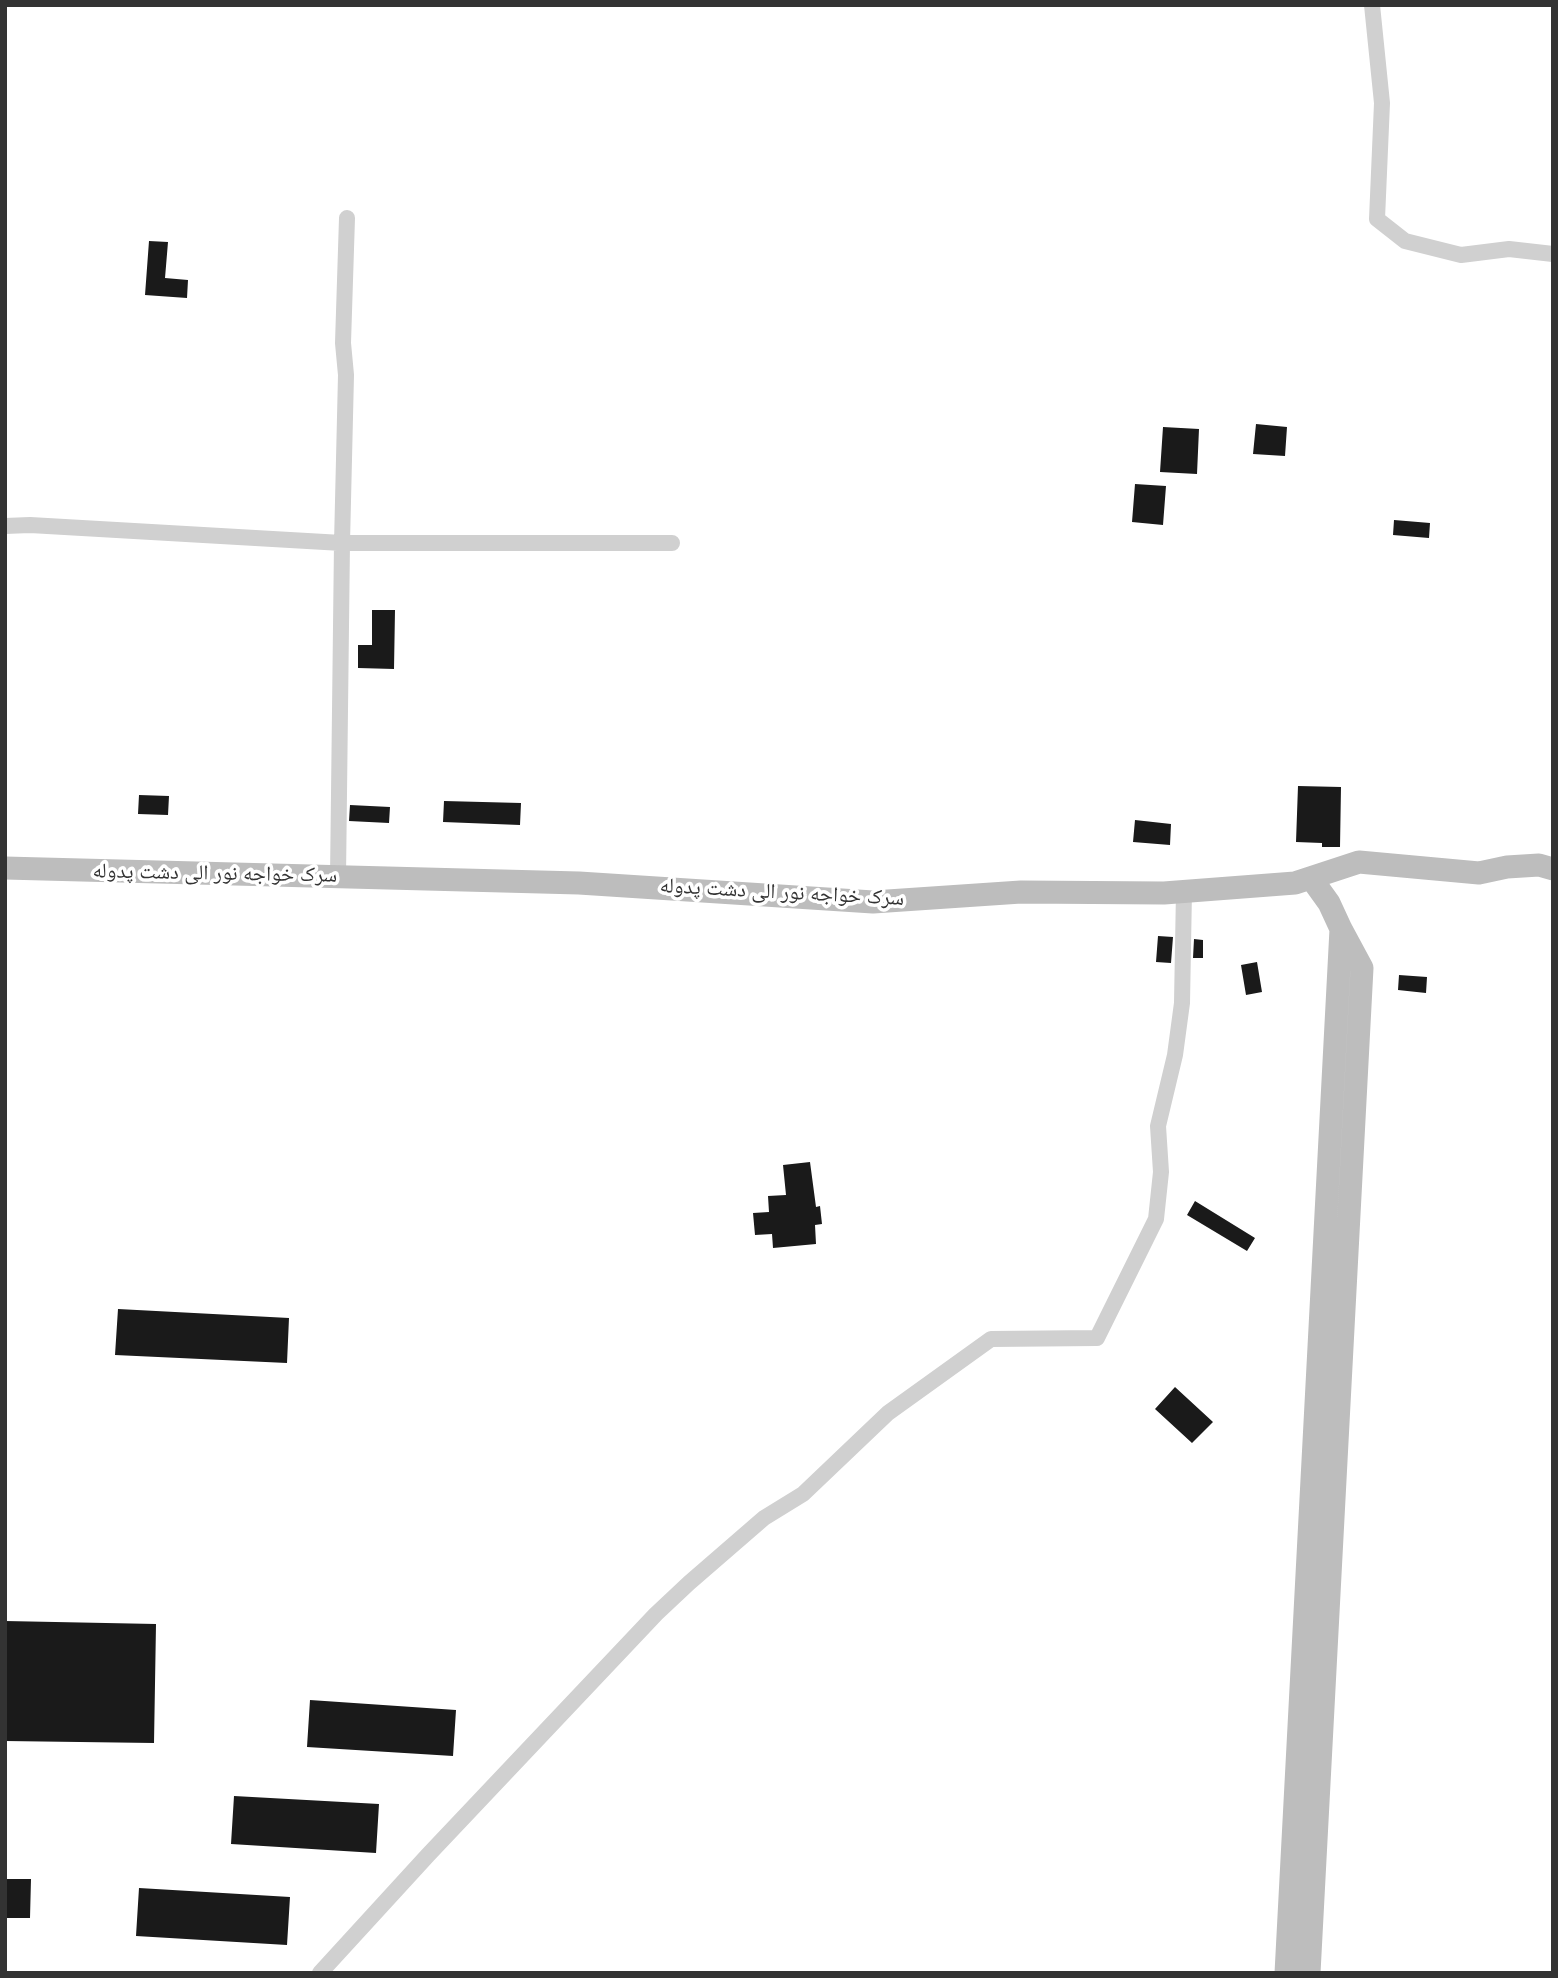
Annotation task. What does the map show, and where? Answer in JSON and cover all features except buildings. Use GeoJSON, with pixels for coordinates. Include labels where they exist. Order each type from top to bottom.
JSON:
{"type":"FeatureCollection","features":[{"type":"Feature","properties":{"kind":"main road","name":"سرک خواجه نور الی دشت پدوله"},"geometry":{"type":"LineString","coordinates":[[5,868],[579,883],[873,902],[1021,892],[1164,893],[1295,883],[1359,862],[1479,873],[1507,867],[1539,865],[1553,869]]}},
{"type":"Feature","properties":{"kind":"main road"},"geometry":{"type":"LineString","coordinates":[[1309,1973],[1362,968],[1329,903],[1311,877]]}},
{"type":"Feature","properties":{"kind":"main road"},"geometry":{"type":"LineString","coordinates":[[1286,1973],[1341,929]]}},
{"type":"Feature","properties":{"kind":"street"},"geometry":{"type":"LineString","coordinates":[[1372,5],[1382,103],[1377,219],[1405,241],[1461,255],[1509,249],[1553,254]]}},
{"type":"Feature","properties":{"kind":"street"},"geometry":{"type":"LineString","coordinates":[[338,877],[346,375],[343,343],[347,218]]}},
{"type":"Feature","properties":{"kind":"street"},"geometry":{"type":"LineString","coordinates":[[5,526],[30,525],[342,543],[672,543]]}},
{"type":"Feature","properties":{"kind":"street"},"geometry":{"type":"LineString","coordinates":[[320,1973],[656,1614],[764,1518],[803,1494],[888,1413],[991,1339],[1097,1338],[1156,1219],[1161,1172],[1157,1126],[1175,1055],[1182,1003],[1184,891]]}}]}
